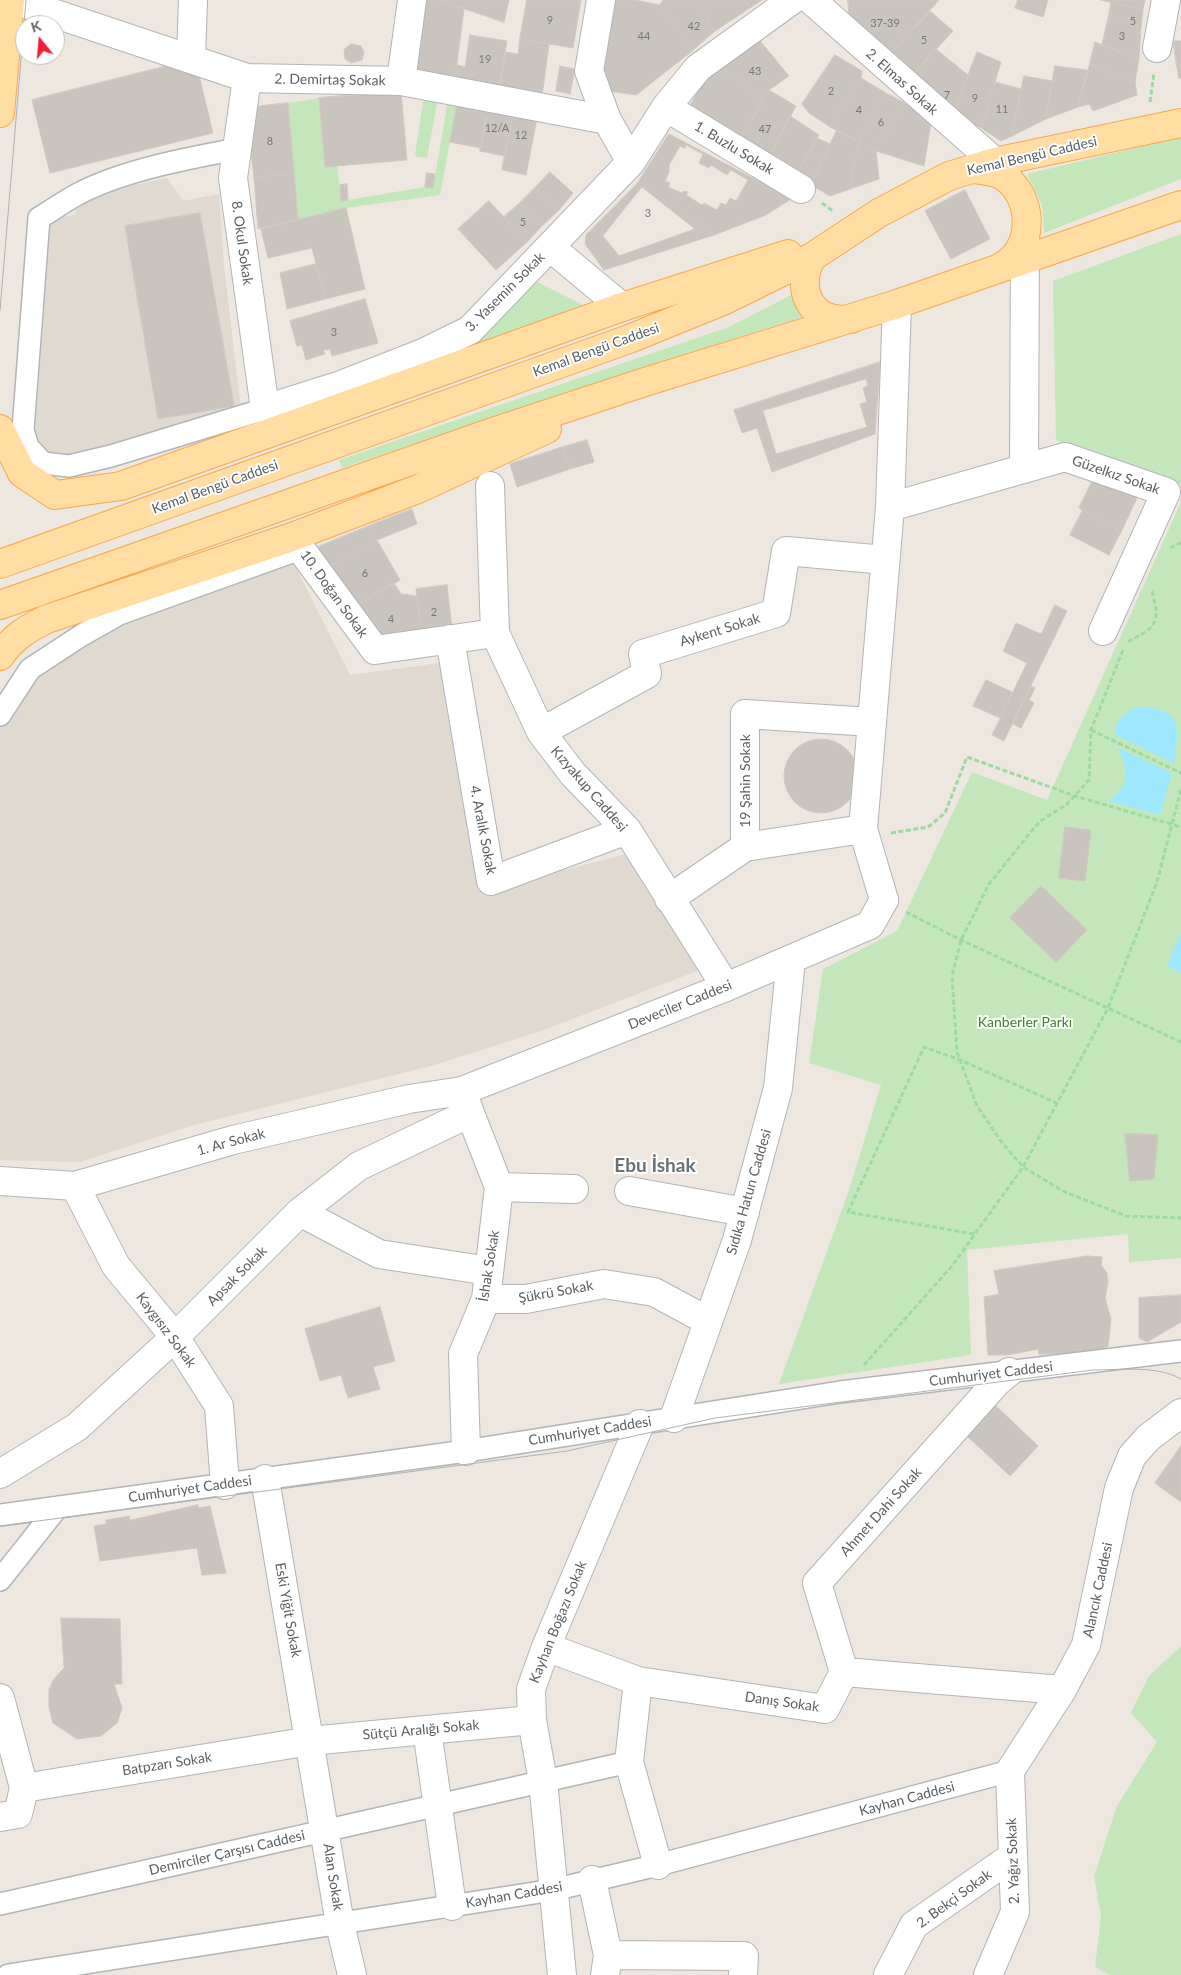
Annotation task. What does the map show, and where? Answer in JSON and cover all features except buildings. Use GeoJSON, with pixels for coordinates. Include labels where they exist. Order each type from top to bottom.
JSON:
{"type":"FeatureCollection","features":[{"type":"Feature","properties":{"kind":"main road"},"geometry":{"type":"LineString","coordinates":[[0,113],[12,0]]}},
{"type":"Feature","properties":{"kind":"main road","name":"Kemal Bengü Caddesi"},"geometry":{"type":"LineString","coordinates":[[0,564],[629,339],[725,300],[812,257],[849,232],[948,176],[995,162],[1147,131],[1181,122]]}},
{"type":"Feature","properties":{"kind":"main road"},"geometry":{"type":"LineString","coordinates":[[968,169],[986,170],[1002,176],[1016,188],[1024,203],[1028,220],[1025,249]]}},
{"type":"Feature","properties":{"kind":"main road"},"geometry":{"type":"LineString","coordinates":[[0,605],[493,432],[648,381],[854,318],[989,273],[1025,249],[1181,204]]}},
{"type":"Feature","properties":{"kind":"main road"},"geometry":{"type":"LineString","coordinates":[[0,429],[22,473],[55,496],[121,486],[622,307],[849,232]]}},
{"type":"Feature","properties":{"kind":"main road"},"geometry":{"type":"LineString","coordinates":[[812,257],[806,268],[803,280],[810,304],[830,318],[842,320],[854,318]]}},
{"type":"Feature","properties":{"kind":"main road"},"geometry":{"type":"LineString","coordinates":[[0,656],[6,647],[27,628],[41,622],[296,543],[466,468],[648,381]]}},
{"type":"Feature","properties":{"kind":"street","name":"2. Demirtaş Sokak"},"geometry":{"type":"LineString","coordinates":[[12,0],[192,58],[247,78],[400,81],[607,120]]}},
{"type":"Feature","properties":{"kind":"street"},"geometry":{"type":"LineString","coordinates":[[192,58],[193,0]]}},
{"type":"Feature","properties":{"kind":"street"},"geometry":{"type":"LineString","coordinates":[[400,81],[412,0]]}},
{"type":"Feature","properties":{"kind":"street"},"geometry":{"type":"LineString","coordinates":[[601,0],[589,70],[607,120],[631,162],[666,107],[698,68],[792,0]]}},
{"type":"Feature","properties":{"kind":"street","name":"2. Elmas Sokak"},"geometry":{"type":"LineString","coordinates":[[811,0],[995,162],[1016,188]]}},
{"type":"Feature","properties":{"kind":"street"},"geometry":{"type":"LineString","coordinates":[[1157,48],[1166,0]]}},
{"type":"Feature","properties":{"kind":"street","name":"8. Okul Sokak"},"geometry":{"type":"LineString","coordinates":[[247,78],[233,178],[265,409]]}},
{"type":"Feature","properties":{"kind":"street","name":"1. Buzlu Sokak"},"geometry":{"type":"LineString","coordinates":[[666,107],[801,189]]}},
{"type":"Feature","properties":{"kind":"street"},"geometry":{"type":"LineString","coordinates":[[237,149],[184,159],[111,180],[82,192],[39,218],[23,430],[28,447],[39,464],[69,466],[111,456],[265,409]]}},
{"type":"Feature","properties":{"kind":"street","name":"3. Yasemin Sokak"},"geometry":{"type":"LineString","coordinates":[[265,409],[341,385],[423,353],[470,330],[631,162]]}},
{"type":"Feature","properties":{"kind":"street"},"geometry":{"type":"LineString","coordinates":[[550,247],[622,307]]}},
{"type":"Feature","properties":{"kind":"street"},"geometry":{"type":"LineString","coordinates":[[1024,469],[1025,249]]}},
{"type":"Feature","properties":{"kind":"street"},"geometry":{"type":"LineString","coordinates":[[884,900],[863,829],[890,507],[897,304]]}},
{"type":"Feature","properties":{"kind":"street","name":"Güzelkız Sokak"},"geometry":{"type":"LineString","coordinates":[[890,507],[1065,457],[1166,492],[1103,631]]}},
{"type":"Feature","properties":{"kind":"street","name":"Kızyakup Caddesi"},"geometry":{"type":"LineString","coordinates":[[490,486],[495,633],[541,732],[572,774],[627,830],[726,987]]}},
{"type":"Feature","properties":{"kind":"street"},"geometry":{"type":"LineString","coordinates":[[0,715],[30,669],[90,630],[119,614],[296,543]]}},
{"type":"Feature","properties":{"kind":"street","name":"10. Doğan Sokak"},"geometry":{"type":"LineString","coordinates":[[296,543],[375,650],[495,633]]}},
{"type":"Feature","properties":{"kind":"street","name":"Aykent Sokak"},"geometry":{"type":"LineString","coordinates":[[541,732],[647,674],[643,654],[776,613],[786,550],[885,560]]}},
{"type":"Feature","properties":{"kind":"street","name":"4. Aralık Sokak"},"geometry":{"type":"LineString","coordinates":[[450,639],[491,881],[627,830]]}},
{"type":"Feature","properties":{"kind":"street","name":"19 Şahin Sokak"},"geometry":{"type":"LineString","coordinates":[[745,847],[746,714],[872,722]]}},
{"type":"Feature","properties":{"kind":"street","name":"19 Şahin Sokak"},"geometry":{"type":"LineString","coordinates":[[669,899],[745,847],[863,829]]}},
{"type":"Feature","properties":{"kind":"street","name":"Deveciler Caddesi"},"geometry":{"type":"LineString","coordinates":[[466,1102],[870,925],[884,900]]}},
{"type":"Feature","properties":{"kind":"street","name":"Sıdıka Hatun Caddesi"},"geometry":{"type":"LineString","coordinates":[[674,1418],[745,1212],[778,1088],[791,959]]}},
{"type":"Feature","properties":{"kind":"street","name":"1. Ar Sokak"},"geometry":{"type":"LineString","coordinates":[[0,1181],[74,1186],[233,1140],[409,1100],[466,1102]]}},
{"type":"Feature","properties":{"kind":"street","name":"İshak Sokak"},"geometry":{"type":"LineString","coordinates":[[466,1102],[499,1187],[486,1298],[463,1354],[466,1451]]}},
{"type":"Feature","properties":{"kind":"street","name":"Apsak Sokak"},"geometry":{"type":"LineString","coordinates":[[0,1474],[77,1427],[175,1337],[300,1212],[359,1166],[466,1102]]}},
{"type":"Feature","properties":{"kind":"street","name":"Kaygısız Sokak"},"geometry":{"type":"LineString","coordinates":[[74,1186],[116,1266],[175,1337],[219,1406],[225,1485]]}},
{"type":"Feature","properties":{"kind":"street"},"geometry":{"type":"LineString","coordinates":[[499,1187],[574,1189]]}},
{"type":"Feature","properties":{"kind":"street"},"geometry":{"type":"LineString","coordinates":[[629,1191],[745,1212]]}},
{"type":"Feature","properties":{"kind":"street"},"geometry":{"type":"LineString","coordinates":[[300,1212],[379,1254],[489,1271]]}},
{"type":"Feature","properties":{"kind":"street","name":"Şükrü Sokak"},"geometry":{"type":"LineString","coordinates":[[486,1298],[526,1299],[604,1284],[654,1292],[708,1321]]}},
{"type":"Feature","properties":{"kind":"street","name":"Cumhuriyet Caddesi"},"geometry":{"type":"LineString","coordinates":[[0,1516],[466,1451],[840,1392],[1181,1351]]}},
{"type":"Feature","properties":{"kind":"street","name":"Ahmet Dahi Sokak"},"geometry":{"type":"LineString","coordinates":[[844,1672],[817,1583],[997,1382],[1009,1372]]}},
{"type":"Feature","properties":{"kind":"street","name":"Alancık Caddesi"},"geometry":{"type":"LineString","coordinates":[[1010,1771],[1062,1690],[1086,1646],[1119,1488],[1132,1456],[1148,1438],[1181,1413]]}},
{"type":"Feature","properties":{"kind":"street","name":"Kayhan Boğazı Sokak"},"geometry":{"type":"LineString","coordinates":[[562,1975],[543,1781],[532,1720],[531,1689],[546,1648],[640,1424]]}},
{"type":"Feature","properties":{"kind":"street","name":"Eski Yiğit Sokak"},"geometry":{"type":"LineString","coordinates":[[265,1479],[326,1831]]}},
{"type":"Feature","properties":{"kind":"street"},"geometry":{"type":"LineString","coordinates":[[0,1580],[57,1508]]}},
{"type":"Feature","properties":{"kind":"street","name":"Danış Sokak"},"geometry":{"type":"LineString","coordinates":[[546,1648],[638,1681],[825,1709],[844,1672]]}},
{"type":"Feature","properties":{"kind":"street"},"geometry":{"type":"LineString","coordinates":[[844,1672],[1062,1690]]}},
{"type":"Feature","properties":{"kind":"street"},"geometry":{"type":"LineString","coordinates":[[638,1681],[629,1762],[658,1865]]}},
{"type":"Feature","properties":{"kind":"street"},"geometry":{"type":"LineString","coordinates":[[0,1698],[24,1788],[18,1814],[0,1817]]}},
{"type":"Feature","properties":{"kind":"street","name":"Sütçü Aralığı Sokak"},"geometry":{"type":"LineString","coordinates":[[310,1741],[532,1720]]}},
{"type":"Feature","properties":{"kind":"street"},"geometry":{"type":"LineString","coordinates":[[427,1730],[452,1906]]}},
{"type":"Feature","properties":{"kind":"street","name":"Batpzarı Sokak"},"geometry":{"type":"LineString","coordinates":[[24,1788],[310,1741]]}},
{"type":"Feature","properties":{"kind":"street","name":"Demirciler Çarşısı Caddesi"},"geometry":{"type":"LineString","coordinates":[[0,1904],[629,1762]]}},
{"type":"Feature","properties":{"kind":"street","name":"2. Yağız Sokak"},"geometry":{"type":"LineString","coordinates":[[988,1975],[1015,1912],[1010,1771]]}},
{"type":"Feature","properties":{"kind":"street","name":"Kayhan Caddesi"},"geometry":{"type":"LineString","coordinates":[[8,1975],[553,1890],[658,1865],[1010,1771]]}},
{"type":"Feature","properties":{"kind":"street","name":"Alan Sokak"},"geometry":{"type":"LineString","coordinates":[[326,1831],[340,1924],[352,1975]]}},
{"type":"Feature","properties":{"kind":"street","name":"2. Bekçi Sokak"},"geometry":{"type":"LineString","coordinates":[[888,1975],[914,1924],[1013,1856]]}},
{"type":"Feature","properties":{"kind":"street"},"geometry":{"type":"LineString","coordinates":[[592,1880],[607,1965],[744,1956],[743,1975]]}},
{"type":"Feature","properties":{"kind":"path"},"geometry":{"type":"LineString","coordinates":[[1147,131],[1157,48]]}},
{"type":"Feature","properties":{"kind":"path"},"geometry":{"type":"LineString","coordinates":[[801,189],[849,232]]}},
{"type":"Feature","properties":{"kind":"path"},"geometry":{"type":"LineString","coordinates":[[1167,552],[1172,546],[1181,543]]}},
{"type":"Feature","properties":{"kind":"path"},"geometry":{"type":"LineString","coordinates":[[1152,587],[1157,610],[1156,622],[1146,632],[1129,640],[1122,652],[1091,730],[1089,780],[1075,796],[1034,828],[988,884],[961,940],[952,976],[960,1060],[977,1106],[1022,1167],[1065,1192],[1126,1216],[1181,1218]]}},
{"type":"Feature","properties":{"kind":"path"},"geometry":{"type":"LineString","coordinates":[[1091,730],[1181,772]]}},
{"type":"Feature","properties":{"kind":"path"},"geometry":{"type":"LineString","coordinates":[[863,829],[894,833],[928,827],[945,813],[967,757],[1075,796],[1181,827]]}},
{"type":"Feature","properties":{"kind":"path"},"geometry":{"type":"LineString","coordinates":[[840,1392],[952,1266],[1022,1167],[1108,1008],[1157,882],[1181,790]]}},
{"type":"Feature","properties":{"kind":"path"},"geometry":{"type":"LineString","coordinates":[[884,900],[961,940],[1181,1042]]}},
{"type":"Feature","properties":{"kind":"path"},"geometry":{"type":"LineString","coordinates":[[974,1234],[848,1212],[924,1047],[960,1060],[1057,1103]]}},
{"type":"Feature","properties":{"kind":"shaded area"},"geometry":{"type":"Polygon","coordinates":[[[167,178],[183,201],[219,194],[224,266],[241,409],[70,460],[39,450],[34,447],[51,219],[75,215],[76,207],[101,192],[167,178]]]}},
{"type":"Feature","properties":{"kind":"shaded area"},"geometry":{"type":"Polygon","coordinates":[[[291,558],[350,675],[446,662],[484,891],[626,854],[702,969],[544,1030],[431,1066],[194,1125],[80,1162],[0,1160],[0,727],[27,675],[120,618],[291,558]]]}},
{"type":"Feature","properties":{"kind":"green space"},"geometry":{"type":"Polygon","coordinates":[[[424,96],[438,98],[427,158],[417,157],[415,154],[424,96]]]}},
{"type":"Feature","properties":{"kind":"green space"},"geometry":{"type":"Polygon","coordinates":[[[319,98],[325,167],[337,166],[341,201],[425,187],[433,188],[448,101],[458,99],[440,195],[346,208],[298,219],[288,103],[319,98]]]}},
{"type":"Feature","properties":{"kind":"green space"},"geometry":{"type":"Polygon","coordinates":[[[1181,137],[1181,179],[1044,233],[1042,205],[1027,174],[1181,137]]]}},
{"type":"Feature","properties":{"kind":"green space"},"geometry":{"type":"Polygon","coordinates":[[[1181,234],[1181,485],[1056,440],[1053,281],[1181,234]]]}},
{"type":"Feature","properties":{"kind":"green space"},"geometry":{"type":"Polygon","coordinates":[[[535,281],[581,304],[583,307],[466,349],[467,344],[535,281]]]}},
{"type":"Feature","properties":{"kind":"green space"},"geometry":{"type":"Polygon","coordinates":[[[801,290],[810,315],[646,366],[342,468],[339,460],[729,327],[801,290]]]}},
{"type":"Feature","properties":{"kind":"green space","name":"Kanberler Parkı"},"geometry":{"type":"Polygon","coordinates":[[[1181,502],[1181,1258],[1129,1262],[1128,1234],[967,1250],[971,1355],[779,1384],[849,1190],[881,1085],[809,1063],[823,969],[897,931],[972,772],[1047,800],[1181,502]]]}},
{"type":"Feature","properties":{"kind":"green space"},"geometry":{"type":"Polygon","coordinates":[[[1181,1646],[1181,1975],[1110,1975],[1095,1967],[1101,1917],[1094,1876],[1117,1806],[1157,1742],[1131,1713],[1149,1676],[1181,1646]]]}},
{"type":"Feature","properties":{"kind":"water"},"geometry":{"type":"Polygon","coordinates":[[[1136,707],[1162,710],[1170,714],[1177,728],[1174,763],[1115,735],[1118,721],[1136,707]]]}},
{"type":"Feature","properties":{"kind":"water"},"geometry":{"type":"Polygon","coordinates":[[[1118,748],[1172,773],[1160,815],[1109,801],[1121,788],[1126,777],[1126,771],[1118,748]]]}},
{"type":"Feature","properties":{"kind":"water"},"geometry":{"type":"Polygon","coordinates":[[[1181,932],[1181,973],[1167,966],[1181,932]]]}},
{"type":"Feature","properties":{"kind":"tram line"},"geometry":{"type":"LineString","coordinates":[[0,310],[26,0]]}},
{"type":"Feature","properties":{"kind":"tram line"},"geometry":{"type":"LineString","coordinates":[[0,1526],[567,1451],[715,1418],[1093,1370],[1150,1370],[1181,1379]]}},
{"type":"Feature","properties":{"kind":"district","name":"Ebu İshak"},"geometry":{"type":"Point","coordinates":[655,1166]}}]}
